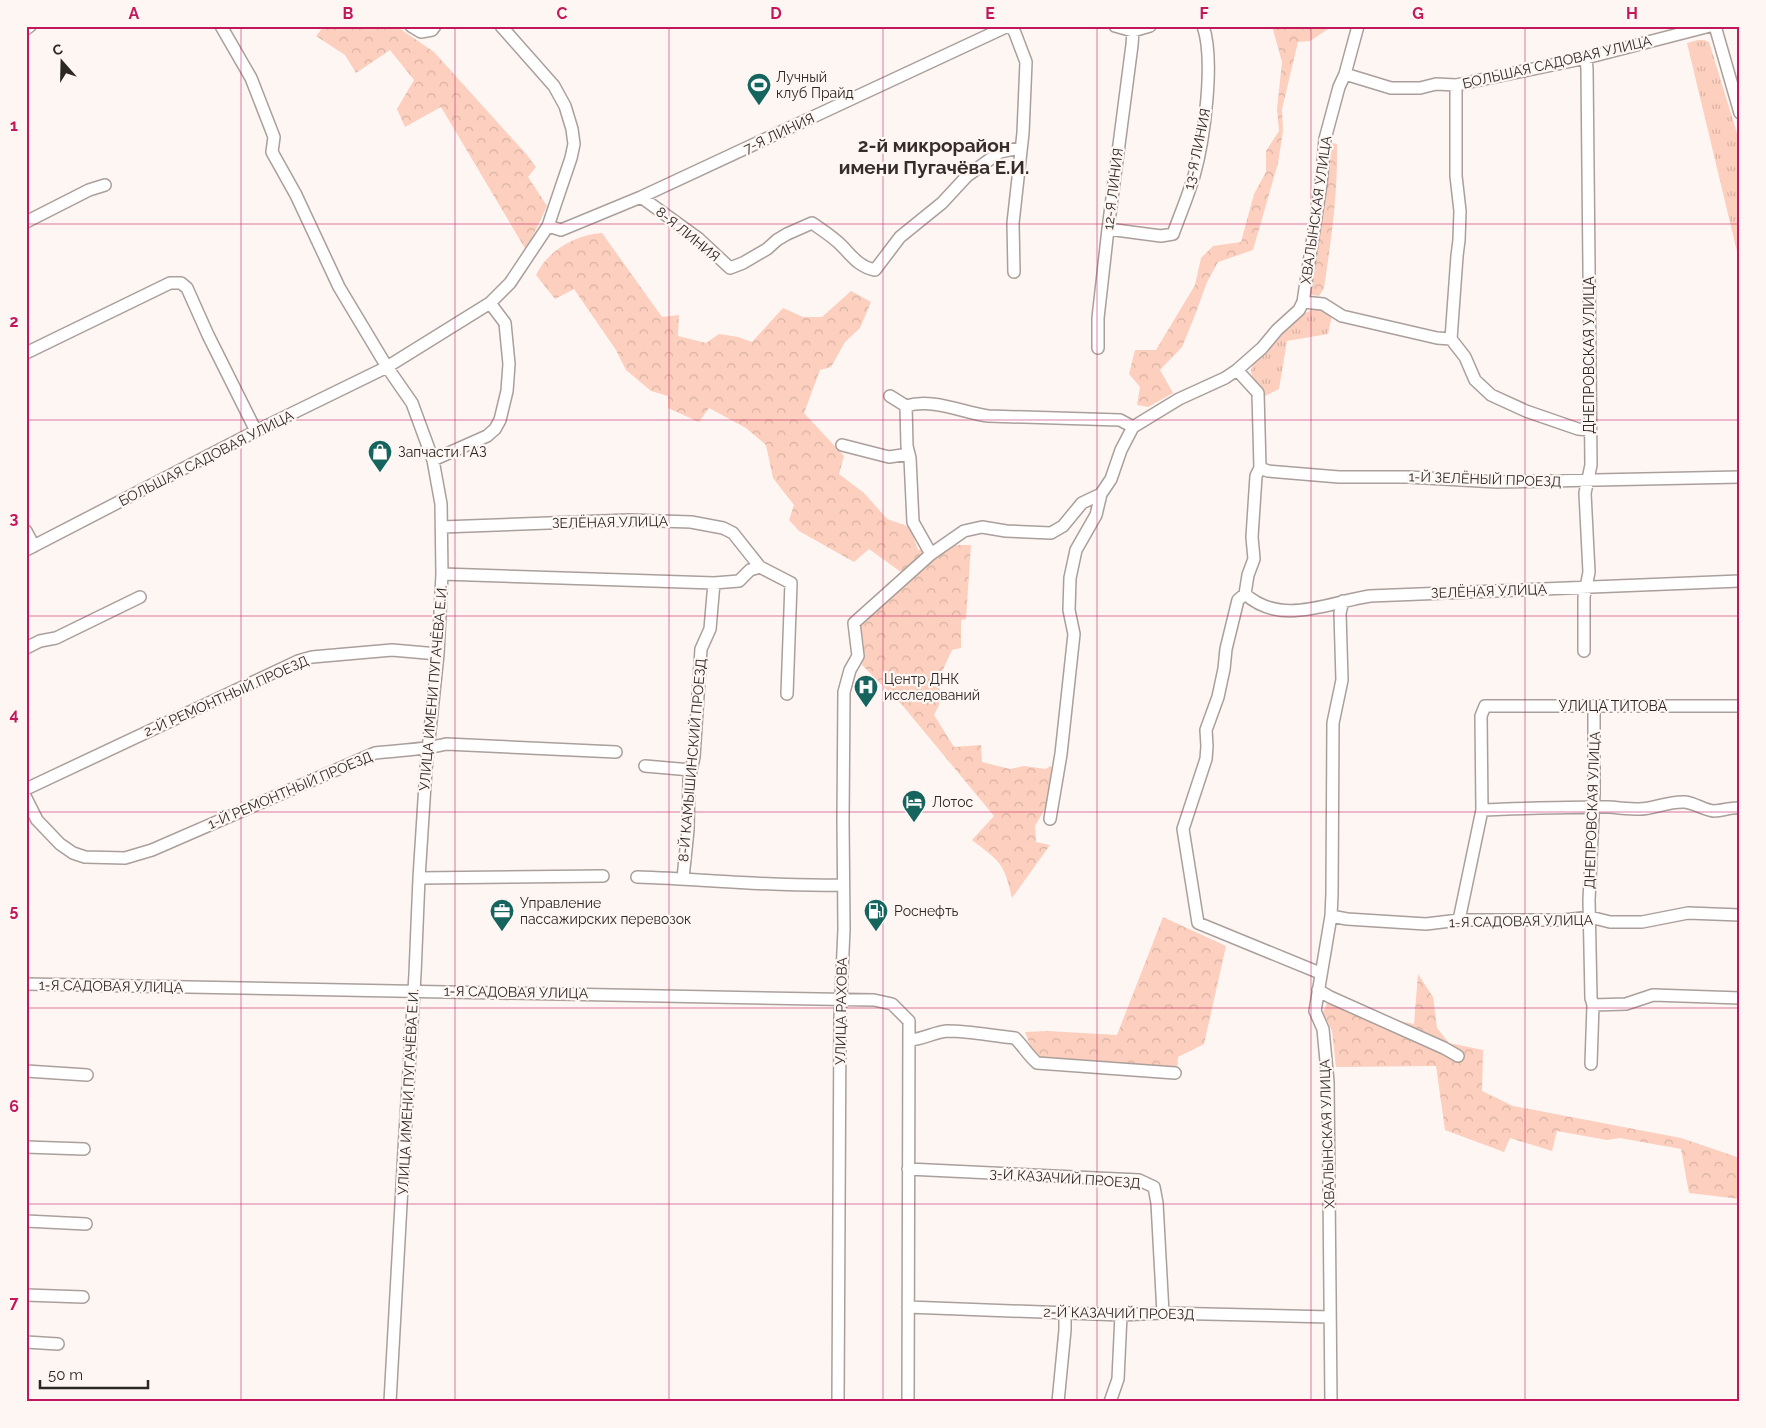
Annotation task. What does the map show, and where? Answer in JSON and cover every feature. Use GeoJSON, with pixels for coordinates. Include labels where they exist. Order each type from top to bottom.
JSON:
{"type":"FeatureCollection","features":[{"type":"Feature","properties":{"kind":"street"},"geometry":{"type":"LineString","coordinates":[[26,29],[30,26]]}},
{"type":"Feature","properties":{"kind":"street","name":"УЛИЦА ИМЕНИ ПУГАЧЁВА Е.И."},"geometry":{"type":"LineString","coordinates":[[221,26],[250,78],[274,137],[272,152],[296,195],[339,286],[387,367],[412,403],[433,460],[441,504],[442,574],[438,654],[428,748],[419,878],[390,1402]]}},
{"type":"Feature","properties":{"kind":"street"},"geometry":{"type":"LineString","coordinates":[[410,26],[421,32],[432,30],[435,26]]}},
{"type":"Feature","properties":{"kind":"street","name":"БОЛЬШАЯ САДОВАЯ УЛИЦА"},"geometry":{"type":"LineString","coordinates":[[30,548],[256,431],[387,367],[490,303],[510,283],[548,226],[574,144],[572,129],[565,106],[554,86],[501,26]]}},
{"type":"Feature","properties":{"kind":"street"},"geometry":{"type":"LineString","coordinates":[[1009,26],[1015,33],[1026,62],[1013,223],[1014,272]]}},
{"type":"Feature","properties":{"kind":"street","name":"7-Я ЛИНИЯ"},"geometry":{"type":"LineString","coordinates":[[548,226],[561,230],[641,197],[1009,26]]}},
{"type":"Feature","properties":{"kind":"street"},"geometry":{"type":"LineString","coordinates":[[1115,26],[1132,31],[1150,26]]}},
{"type":"Feature","properties":{"kind":"street","name":"13-Я ЛИНИЯ"},"geometry":{"type":"LineString","coordinates":[[1108,229],[1161,236],[1173,234],[1194,175],[1206,113],[1209,59],[1203,26]]}},
{"type":"Feature","properties":{"kind":"street","name":"ХВАЛЫНСКАЯ УЛИЦА"},"geometry":{"type":"LineString","coordinates":[[1133,427],[1179,399],[1225,378],[1237,370],[1262,348],[1277,330],[1299,310],[1303,302],[1321,184],[1325,139],[1358,26]]}},
{"type":"Feature","properties":{"kind":"street","name":"БОЛЬШАЯ САДОВАЯ УЛИЦА"},"geometry":{"type":"LineString","coordinates":[[1345,74],[1391,88],[1420,88],[1436,84],[1456,85],[1586,58],[1710,26]]}},
{"type":"Feature","properties":{"kind":"street"},"geometry":{"type":"LineString","coordinates":[[1715,26],[1740,113]]}},
{"type":"Feature","properties":{"kind":"street","name":"12-Я ЛИНИЯ"},"geometry":{"type":"LineString","coordinates":[[1098,348],[1098,318],[1132,45],[1132,31]]}},
{"type":"Feature","properties":{"kind":"street","name":"ДНЕПРОВСКАЯ УЛИЦА"},"geometry":{"type":"LineString","coordinates":[[1584,651],[1584,597],[1589,572],[1585,493],[1591,464],[1586,58]]}},
{"type":"Feature","properties":{"kind":"street"},"geometry":{"type":"LineString","coordinates":[[1456,85],[1456,176],[1460,211],[1460,240],[1457,256],[1451,339],[1465,356],[1475,380],[1491,395],[1526,411],[1590,430]]}},
{"type":"Feature","properties":{"kind":"street","name":"8-Я ЛИНИЯ"},"geometry":{"type":"LineString","coordinates":[[641,197],[699,239],[730,268],[767,249],[787,234],[812,224],[840,244],[865,268],[875,270],[900,237],[942,202],[967,176],[1000,152],[1020,148]]}},
{"type":"Feature","properties":{"kind":"street"},"geometry":{"type":"LineString","coordinates":[[26,222],[88,190],[105,186]]}},
{"type":"Feature","properties":{"kind":"street"},"geometry":{"type":"LineString","coordinates":[[26,353],[170,283],[181,283],[187,288],[208,335],[256,431]]}},
{"type":"Feature","properties":{"kind":"street"},"geometry":{"type":"LineString","coordinates":[[1303,302],[1323,304],[1342,316],[1437,338],[1451,339]]}},
{"type":"Feature","properties":{"kind":"street"},"geometry":{"type":"LineString","coordinates":[[433,460],[487,436],[495,429],[500,420],[507,391],[509,364],[505,324],[490,303]]}},
{"type":"Feature","properties":{"kind":"street"},"geometry":{"type":"LineString","coordinates":[[1237,370],[1258,393],[1260,468],[1256,476],[1252,537],[1254,559],[1248,575],[1246,594],[1238,600],[1226,649],[1218,697],[1206,730],[1206,759],[1183,829],[1198,923],[1320,973]]}},
{"type":"Feature","properties":{"kind":"street"},"geometry":{"type":"LineString","coordinates":[[890,396],[906,406],[917,403],[955,408],[968,413],[988,416],[1120,420],[1133,427],[1121,450],[1111,479],[1101,494],[1096,515],[1076,550],[1070,578],[1069,610],[1074,634],[1061,754],[1050,819]]}},
{"type":"Feature","properties":{"kind":"street"},"geometry":{"type":"LineString","coordinates":[[906,406],[912,522],[927,558],[964,531],[982,527],[1006,531],[1051,533],[1063,526],[1082,503],[1101,494]]}},
{"type":"Feature","properties":{"kind":"street"},"geometry":{"type":"LineString","coordinates":[[842,445],[889,457],[909,454]]}},
{"type":"Feature","properties":{"kind":"street","name":"1-Й ЗЕЛЁНЫЙ ПРОЕЗД"},"geometry":{"type":"LineString","coordinates":[[1260,468],[1268,471],[1339,477],[1408,476],[1497,482],[1740,478]]}},
{"type":"Feature","properties":{"kind":"street","name":"ЗЕЛЁНАЯ УЛИЦА"},"geometry":{"type":"LineString","coordinates":[[442,527],[628,520],[691,522],[723,528],[732,533],[760,567],[791,583],[787,694]]}},
{"type":"Feature","properties":{"kind":"street"},"geometry":{"type":"LineString","coordinates":[[26,531],[30,548]]}},
{"type":"Feature","properties":{"kind":"street","name":"УЛИЦА РАХОВА"},"geometry":{"type":"LineString","coordinates":[[838,1402],[841,1000],[844,929],[844,692],[850,670],[858,656],[854,623],[927,558]]}},
{"type":"Feature","properties":{"kind":"street"},"geometry":{"type":"LineString","coordinates":[[442,574],[714,583],[739,581],[750,570],[760,567]]}},
{"type":"Feature","properties":{"kind":"street","name":"ЗЕЛЁНАЯ УЛИЦА"},"geometry":{"type":"LineString","coordinates":[[1246,594],[1254,602],[1277,611],[1309,610],[1370,596],[1740,581]]}},
{"type":"Feature","properties":{"kind":"street","name":"8-Й КАМЫШИНСКИЙ ПРОЕЗД"},"geometry":{"type":"LineString","coordinates":[[682,878],[688,830],[689,780],[694,757],[701,649],[710,629],[714,583]]}},
{"type":"Feature","properties":{"kind":"street"},"geometry":{"type":"LineString","coordinates":[[26,648],[56,638],[140,596]]}},
{"type":"Feature","properties":{"kind":"street","name":"ХВАЛЫНСКАЯ УЛИЦА"},"geometry":{"type":"LineString","coordinates":[[1330,1402],[1328,1082],[1322,1029],[1315,1011],[1331,916],[1333,723],[1342,680],[1340,613],[1344,601]]}},
{"type":"Feature","properties":{"kind":"street","name":"2-Й РЕМОНТНЫЙ ПРОЕЗД"},"geometry":{"type":"LineString","coordinates":[[26,789],[298,661],[312,657],[392,650],[438,654]]}},
{"type":"Feature","properties":{"kind":"street","name":"УЛИЦА ТИТОВА"},"geometry":{"type":"LineString","coordinates":[[1482,810],[1481,716],[1485,706],[1740,706]]}},
{"type":"Feature","properties":{"kind":"street","name":"ДНЕПРОВСКАЯ УЛИЦА"},"geometry":{"type":"LineString","coordinates":[[1591,1064],[1593,1005],[1591,998],[1589,900],[1594,794],[1594,706]]}},
{"type":"Feature","properties":{"kind":"street","name":"1-Й РЕМОНТНЫЙ ПРОЕЗД"},"geometry":{"type":"LineString","coordinates":[[26,798],[37,820],[60,844],[73,853],[84,856],[125,858],[152,850],[375,753],[428,748],[446,744],[616,752]]}},
{"type":"Feature","properties":{"kind":"street"},"geometry":{"type":"LineString","coordinates":[[645,766],[691,770]]}},
{"type":"Feature","properties":{"kind":"street"},"geometry":{"type":"LineString","coordinates":[[1459,920],[1482,810],[1518,807],[1643,809],[1662,804],[1684,802],[1702,806],[1711,811],[1720,811],[1730,807],[1740,808]]}},
{"type":"Feature","properties":{"kind":"street"},"geometry":{"type":"LineString","coordinates":[[419,878],[603,876]]}},
{"type":"Feature","properties":{"kind":"street"},"geometry":{"type":"LineString","coordinates":[[637,876],[764,885],[843,885]]}},
{"type":"Feature","properties":{"kind":"street","name":"1-Я САДОВАЯ УЛИЦА"},"geometry":{"type":"LineString","coordinates":[[1331,916],[1347,919],[1426,924],[1459,920],[1564,920],[1590,917],[1610,922],[1642,922],[1688,913],[1740,915]]}},
{"type":"Feature","properties":{"kind":"street","name":"1-Я САДОВАЯ УЛИЦА"},"geometry":{"type":"LineString","coordinates":[[26,984],[414,992],[430,990],[874,1000],[892,1004],[909,1021],[909,1040]]}},
{"type":"Feature","properties":{"kind":"street"},"geometry":{"type":"LineString","coordinates":[[1318,990],[1458,1056]]}},
{"type":"Feature","properties":{"kind":"street"},"geometry":{"type":"LineString","coordinates":[[1593,1005],[1626,1004],[1653,995],[1740,998]]}},
{"type":"Feature","properties":{"kind":"street"},"geometry":{"type":"LineString","coordinates":[[908,1402],[909,1040],[918,1040],[932,1034],[947,1031],[1015,1038],[1037,1063],[1175,1073]]}},
{"type":"Feature","properties":{"kind":"street"},"geometry":{"type":"LineString","coordinates":[[26,1071],[87,1074]]}},
{"type":"Feature","properties":{"kind":"street"},"geometry":{"type":"LineString","coordinates":[[26,1146],[84,1149]]}},
{"type":"Feature","properties":{"kind":"street","name":"3-Й КАЗАЧИЙ ПРОЕЗД"},"geometry":{"type":"LineString","coordinates":[[908,1169],[1139,1180],[1154,1187],[1157,1203],[1163,1313]]}},
{"type":"Feature","properties":{"kind":"street"},"geometry":{"type":"LineString","coordinates":[[26,1220],[86,1224]]}},
{"type":"Feature","properties":{"kind":"street"},"geometry":{"type":"LineString","coordinates":[[26,1295],[82,1297]]}},
{"type":"Feature","properties":{"kind":"street","name":"2-Й КАЗАЧИЙ ПРОЕЗД"},"geometry":{"type":"LineString","coordinates":[[908,1307],[1121,1315],[1163,1313],[1330,1317]]}},
{"type":"Feature","properties":{"kind":"street"},"geometry":{"type":"LineString","coordinates":[[1058,1402],[1065,1313]]}},
{"type":"Feature","properties":{"kind":"street"},"geometry":{"type":"LineString","coordinates":[[1110,1402],[1118,1379],[1121,1315]]}},
{"type":"Feature","properties":{"kind":"street"},"geometry":{"type":"LineString","coordinates":[[26,1342],[58,1344]]}},
{"type":"Feature","properties":{"kind":"green space"},"geometry":{"type":"Polygon","coordinates":[[[324,26],[396,26],[434,52],[527,155],[536,167],[528,177],[547,206],[526,250],[441,107],[405,127],[397,109],[414,80],[390,50],[356,73],[345,55],[316,36],[324,26]]]}},
{"type":"Feature","properties":{"kind":"green space"},"geometry":{"type":"Polygon","coordinates":[[[1272,26],[1331,27],[1310,41],[1298,42],[1282,109],[1283,131],[1278,163],[1253,250],[1218,262],[1207,282],[1182,347],[1160,370],[1173,393],[1148,407],[1137,405],[1140,387],[1129,374],[1135,350],[1156,350],[1195,285],[1201,258],[1213,246],[1241,242],[1254,194],[1266,172],[1266,151],[1279,131],[1277,109],[1282,62],[1272,26]]]}},
{"type":"Feature","properties":{"kind":"green space"},"geometry":{"type":"Polygon","coordinates":[[[1698,40],[1709,42],[1740,143],[1740,264],[1687,43],[1698,40]]]}},
{"type":"Feature","properties":{"kind":"green space"},"geometry":{"type":"Polygon","coordinates":[[[1333,143],[1337,144],[1335,199],[1324,288],[1319,296],[1312,295],[1308,289],[1328,146],[1333,143]]]}},
{"type":"Feature","properties":{"kind":"green space"},"geometry":{"type":"Polygon","coordinates":[[[602,233],[662,317],[679,315],[678,336],[706,343],[719,334],[738,337],[752,342],[783,308],[803,317],[822,317],[851,291],[871,302],[860,328],[845,342],[831,367],[820,370],[804,413],[844,456],[839,474],[864,493],[887,519],[910,527],[918,550],[971,545],[966,619],[961,620],[961,648],[952,650],[941,674],[939,705],[934,715],[954,747],[981,745],[982,762],[1010,769],[1024,766],[1046,769],[1050,766],[1055,770],[1050,800],[1035,826],[1036,842],[1050,845],[1012,898],[1000,864],[972,840],[994,816],[903,706],[862,665],[863,640],[853,618],[901,572],[869,549],[854,562],[799,531],[789,520],[794,505],[773,478],[766,445],[746,428],[709,408],[699,422],[668,408],[668,396],[651,391],[626,370],[616,350],[574,289],[555,299],[536,275],[548,258],[563,245],[582,237],[602,233]]]}},
{"type":"Feature","properties":{"kind":"green space"},"geometry":{"type":"Polygon","coordinates":[[[1314,309],[1326,311],[1332,315],[1328,334],[1287,341],[1279,389],[1265,396],[1253,380],[1251,371],[1253,363],[1268,352],[1276,339],[1303,314],[1314,309]]]}},
{"type":"Feature","properties":{"kind":"green space"},"geometry":{"type":"Polygon","coordinates":[[[1163,917],[1226,946],[1204,1044],[1178,1057],[1177,1068],[1037,1057],[1025,1032],[1047,1031],[1117,1035],[1163,917]]]}},
{"type":"Feature","properties":{"kind":"green space"},"geometry":{"type":"Polygon","coordinates":[[[1418,974],[1433,997],[1437,1028],[1449,1043],[1483,1050],[1482,1091],[1513,1106],[1681,1138],[1740,1158],[1740,1199],[1689,1193],[1681,1149],[1620,1138],[1607,1140],[1557,1131],[1552,1151],[1510,1138],[1504,1152],[1445,1130],[1436,1066],[1336,1067],[1332,1031],[1323,1012],[1332,993],[1389,1019],[1414,1024],[1418,974]]]}},
{"type":"Feature","properties":{"kind":"place","name":"Лучный клуб Прайд"},"geometry":{"type":"Point","coordinates":[759,106]}},
{"type":"Feature","properties":{"kind":"place","name":"Запчасти ГАЗ"},"geometry":{"type":"Point","coordinates":[380,473]}},
{"type":"Feature","properties":{"kind":"place","name":"Центр ДНК исследований"},"geometry":{"type":"Point","coordinates":[866,708]}},
{"type":"Feature","properties":{"kind":"place","name":"Лотос"},"geometry":{"type":"Point","coordinates":[914,823]}},
{"type":"Feature","properties":{"kind":"place","name":"Управление пассажирских перевозок"},"geometry":{"type":"Point","coordinates":[502,932]}},
{"type":"Feature","properties":{"kind":"place","name":"Роснефть"},"geometry":{"type":"Point","coordinates":[876,932]}},
{"type":"Feature","properties":{"kind":"district","name":"2-й микрорайон имени Пугачёва Е.И."},"geometry":{"type":"Point","coordinates":[934,156]}}]}
